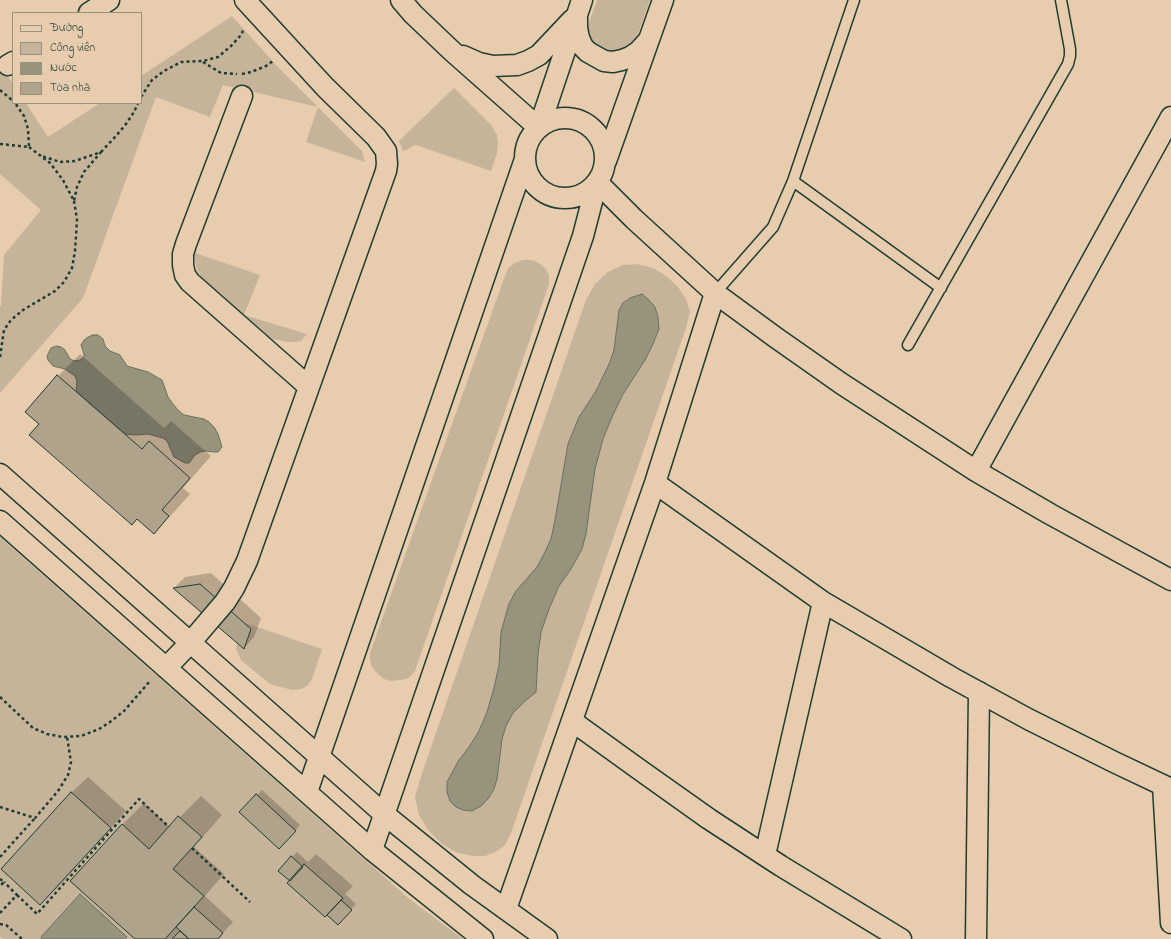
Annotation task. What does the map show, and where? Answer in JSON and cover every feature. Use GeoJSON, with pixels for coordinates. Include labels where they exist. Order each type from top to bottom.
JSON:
{"type":"FeatureCollection","features":[{"type":"Feature","properties":{"kind":"street"},"geometry":{"type":"LineString","coordinates":[[91,12],[109,0]]}},
{"type":"Feature","properties":{"kind":"street"},"geometry":{"type":"LineString","coordinates":[[159,674],[190,643],[225,602],[241,574],[386,170],[386,151],[376,137],[326,87],[245,0]]}},
{"type":"Feature","properties":{"kind":"street"},"geometry":{"type":"LineString","coordinates":[[401,0],[413,14],[453,52],[539,128]]}},
{"type":"Feature","properties":{"kind":"street"},"geometry":{"type":"LineString","coordinates":[[525,159],[527,169],[535,184],[543,191],[553,196],[563,198],[574,197],[584,193],[593,186],[600,174],[663,0]]}},
{"type":"Feature","properties":{"kind":"street"},"geometry":{"type":"LineString","coordinates":[[453,52],[486,65],[517,65],[528,61],[539,54],[580,7]]}},
{"type":"Feature","properties":{"kind":"street"},"geometry":{"type":"LineString","coordinates":[[580,7],[577,28],[579,38],[588,52],[604,61],[613,62],[630,57],[639,51],[649,40]]}},
{"type":"Feature","properties":{"kind":"street"},"geometry":{"type":"LineString","coordinates":[[539,128],[580,7]]}},
{"type":"Feature","properties":{"kind":"street"},"geometry":{"type":"LineString","coordinates":[[242,96],[183,254],[185,275],[194,286],[309,387]]}},
{"type":"Feature","properties":{"kind":"street"},"geometry":{"type":"LineString","coordinates":[[976,471],[1171,117]]}},
{"type":"Feature","properties":{"kind":"street"},"geometry":{"type":"LineString","coordinates":[[307,792],[525,159],[526,148],[531,137],[539,128],[549,122],[560,118],[572,118],[578,120],[588,125],[597,133],[602,143],[605,155],[583,236],[372,850]]}},
{"type":"Feature","properties":{"kind":"street"},"geometry":{"type":"LineString","coordinates":[[600,174],[634,219],[715,293],[775,337],[842,384],[976,471],[1070,525],[1171,580]]}},
{"type":"Feature","properties":{"kind":"street"},"geometry":{"type":"LineString","coordinates":[[506,909],[655,483],[715,293]]}},
{"type":"Feature","properties":{"kind":"street"},"geometry":{"type":"LineString","coordinates":[[0,474],[384,814],[472,885],[547,939]]}},
{"type":"Feature","properties":{"kind":"street"},"geometry":{"type":"LineString","coordinates":[[655,483],[823,602],[951,678],[1035,723],[1167,787],[1171,923]]}},
{"type":"Feature","properties":{"kind":"street"},"geometry":{"type":"LineString","coordinates":[[0,521],[159,674],[307,792],[372,850],[483,939]]}},
{"type":"Feature","properties":{"kind":"street"},"geometry":{"type":"LineString","coordinates":[[765,855],[823,602]]}},
{"type":"Feature","properties":{"kind":"street"},"geometry":{"type":"LineString","coordinates":[[976,939],[978,692]]}},
{"type":"Feature","properties":{"kind":"street"},"geometry":{"type":"LineString","coordinates":[[572,721],[709,818],[788,871],[901,939]]}},
{"type":"Feature","properties":{"kind":"lane"},"geometry":{"type":"LineString","coordinates":[[715,293],[773,228],[793,181],[854,0]]}},
{"type":"Feature","properties":{"kind":"lane"},"geometry":{"type":"LineString","coordinates":[[908,346],[1068,64],[1070,49],[1061,0]]}},
{"type":"Feature","properties":{"kind":"lane"},"geometry":{"type":"LineString","coordinates":[[793,181],[941,288]]}},
{"type":"Feature","properties":{"kind":"path"},"geometry":{"type":"LineString","coordinates":[[142,95],[152,80],[164,71],[181,62],[203,61],[218,57],[242,34],[243,28]]}},
{"type":"Feature","properties":{"kind":"path"},"geometry":{"type":"LineString","coordinates":[[203,61],[221,73],[237,74],[251,72],[266,66],[273,61]]}},
{"type":"Feature","properties":{"kind":"path"},"geometry":{"type":"LineString","coordinates":[[0,90],[12,100]]}},
{"type":"Feature","properties":{"kind":"path"},"geometry":{"type":"LineString","coordinates":[[16,104],[24,116],[28,129],[29,147]]}},
{"type":"Feature","properties":{"kind":"path"},"geometry":{"type":"LineString","coordinates":[[74,201],[77,187],[84,172],[126,124],[138,104]]}},
{"type":"Feature","properties":{"kind":"path"},"geometry":{"type":"LineString","coordinates":[[0,144],[29,147],[50,162],[63,180],[74,201],[77,219],[75,251],[72,268],[64,282],[55,291],[23,310],[10,320],[4,330],[0,357]]}},
{"type":"Feature","properties":{"kind":"path"},"geometry":{"type":"LineString","coordinates":[[42,156],[60,162],[75,161],[101,152]]}},
{"type":"Feature","properties":{"kind":"path"},"geometry":{"type":"LineString","coordinates":[[0,697],[33,728],[47,734],[67,737],[80,736],[99,729],[110,722],[124,711],[159,674]]}},
{"type":"Feature","properties":{"kind":"path"},"geometry":{"type":"LineString","coordinates":[[0,857],[58,791],[68,775],[71,762],[67,737]]}},
{"type":"Feature","properties":{"kind":"path"},"geometry":{"type":"LineString","coordinates":[[0,879],[38,914],[139,799],[169,827]]}},
{"type":"Feature","properties":{"kind":"path"},"geometry":{"type":"LineString","coordinates":[[0,806],[35,818]]}},
{"type":"Feature","properties":{"kind":"path"},"geometry":{"type":"LineString","coordinates":[[192,848],[250,902]]}},
{"type":"Feature","properties":{"kind":"path"},"geometry":{"type":"LineString","coordinates":[[0,886],[4,882]]}},
{"type":"Feature","properties":{"kind":"path"},"geometry":{"type":"LineString","coordinates":[[0,913],[17,895]]}},
{"type":"Feature","properties":{"kind":"path"},"geometry":{"type":"LineString","coordinates":[[0,924],[6,925],[22,939]]}},
{"type":"Feature","properties":{"kind":"green space"},"geometry":{"type":"Polygon","coordinates":[[[597,0],[650,0],[636,39],[631,47],[623,53],[599,52],[588,38],[587,28],[597,0]]]}},
{"type":"Feature","properties":{"kind":"green space"},"geometry":{"type":"Polygon","coordinates":[[[232,16],[276,65],[318,107],[223,85],[210,117],[156,97],[83,298],[0,393],[0,307],[4,255],[41,210],[0,174],[0,64],[12,82],[12,104],[27,104],[48,137],[98,104],[142,104],[142,75],[232,16]]]}},
{"type":"Feature","properties":{"kind":"green space"},"geometry":{"type":"Polygon","coordinates":[[[454,88],[491,125],[497,135],[497,153],[491,171],[416,145],[403,151],[399,141],[454,88]]]}},
{"type":"Feature","properties":{"kind":"green space"},"geometry":{"type":"Polygon","coordinates":[[[318,107],[362,151],[365,162],[306,142],[318,107]]]}},
{"type":"Feature","properties":{"kind":"green space"},"geometry":{"type":"Polygon","coordinates":[[[195,253],[260,275],[244,315],[201,277],[195,261],[195,253]]]}},
{"type":"Feature","properties":{"kind":"green space"},"geometry":{"type":"Polygon","coordinates":[[[523,260],[531,260],[539,263],[545,268],[549,275],[549,284],[415,671],[409,678],[391,681],[384,679],[372,667],[370,653],[506,273],[509,267],[523,260]]]}},
{"type":"Feature","properties":{"kind":"green space"},"geometry":{"type":"Polygon","coordinates":[[[637,264],[653,268],[665,275],[678,287],[686,299],[690,312],[686,328],[511,833],[505,845],[497,851],[485,856],[472,856],[455,852],[441,843],[428,830],[419,815],[415,797],[421,776],[586,300],[595,284],[608,272],[623,265],[637,264]]]}},
{"type":"Feature","properties":{"kind":"green space"},"geometry":{"type":"Polygon","coordinates":[[[245,315],[307,334],[301,341],[296,342],[272,339],[245,315]]]}},
{"type":"Feature","properties":{"kind":"green space"},"geometry":{"type":"Polygon","coordinates":[[[0,537],[406,896],[463,939],[3,939],[0,937],[0,537]]]}},
{"type":"Feature","properties":{"kind":"green space"},"geometry":{"type":"Polygon","coordinates":[[[242,622],[322,649],[312,679],[307,686],[301,689],[292,690],[270,684],[242,661],[236,648],[242,622]]]}},
{"type":"Feature","properties":{"kind":"water"},"geometry":{"type":"Polygon","coordinates":[[[642,294],[655,307],[659,329],[645,360],[622,396],[603,439],[595,469],[586,534],[582,549],[571,569],[559,586],[541,632],[536,692],[513,713],[506,726],[502,739],[497,779],[494,789],[488,799],[481,806],[472,811],[463,810],[456,807],[450,801],[447,792],[447,782],[459,760],[479,731],[487,712],[499,665],[501,632],[509,604],[516,591],[537,567],[551,539],[568,444],[579,417],[596,391],[610,362],[614,350],[619,310],[623,303],[630,298],[642,294]]]}},
{"type":"Feature","properties":{"kind":"water"},"geometry":{"type":"Polygon","coordinates":[[[93,335],[98,335],[103,339],[105,346],[110,351],[120,355],[127,366],[148,372],[162,380],[168,397],[184,415],[204,419],[209,422],[218,434],[222,447],[218,452],[200,452],[195,455],[189,463],[185,463],[174,457],[167,441],[163,438],[148,434],[125,434],[76,391],[77,381],[75,376],[65,369],[53,366],[48,360],[47,356],[51,348],[56,346],[65,350],[70,359],[75,361],[80,360],[84,357],[81,345],[84,340],[93,335]]]}},
{"type":"Feature","properties":{"kind":"water"},"geometry":{"type":"Polygon","coordinates":[[[80,894],[127,937],[125,939],[42,939],[41,937],[80,894]]]}},
{"type":"Feature","properties":{"kind":"building"},"geometry":{"type":"Polygon","coordinates":[[[57,375],[142,449],[149,441],[190,478],[162,510],[169,516],[154,534],[137,519],[132,525],[29,435],[39,424],[25,412],[57,375]]]}},
{"type":"Feature","properties":{"kind":"building"},"geometry":{"type":"Polygon","coordinates":[[[200,584],[251,629],[244,649],[173,588],[200,584]]]}},
{"type":"Feature","properties":{"kind":"building"},"geometry":{"type":"Polygon","coordinates":[[[71,792],[111,828],[40,905],[1,869],[71,792]]]}},
{"type":"Feature","properties":{"kind":"building"},"geometry":{"type":"Polygon","coordinates":[[[256,794],[296,831],[279,849],[239,812],[256,794]]]}},
{"type":"Feature","properties":{"kind":"building"},"geometry":{"type":"Polygon","coordinates":[[[178,816],[202,837],[173,869],[204,896],[165,939],[135,939],[70,881],[122,824],[149,849],[178,816]]]}},
{"type":"Feature","properties":{"kind":"building"},"geometry":{"type":"Polygon","coordinates":[[[291,856],[303,867],[290,881],[278,871],[291,856]]]}},
{"type":"Feature","properties":{"kind":"building"},"geometry":{"type":"Polygon","coordinates":[[[304,864],[343,898],[325,917],[287,883],[304,864]]]}},
{"type":"Feature","properties":{"kind":"building"},"geometry":{"type":"Polygon","coordinates":[[[341,900],[352,910],[338,925],[327,915],[341,900]]]}},
{"type":"Feature","properties":{"kind":"building"},"geometry":{"type":"Polygon","coordinates":[[[194,907],[223,933],[218,939],[189,939],[176,927],[194,907]]]}},
{"type":"Feature","properties":{"kind":"building"},"geometry":{"type":"Polygon","coordinates":[[[180,931],[189,939],[172,939],[180,931]]]}}]}
